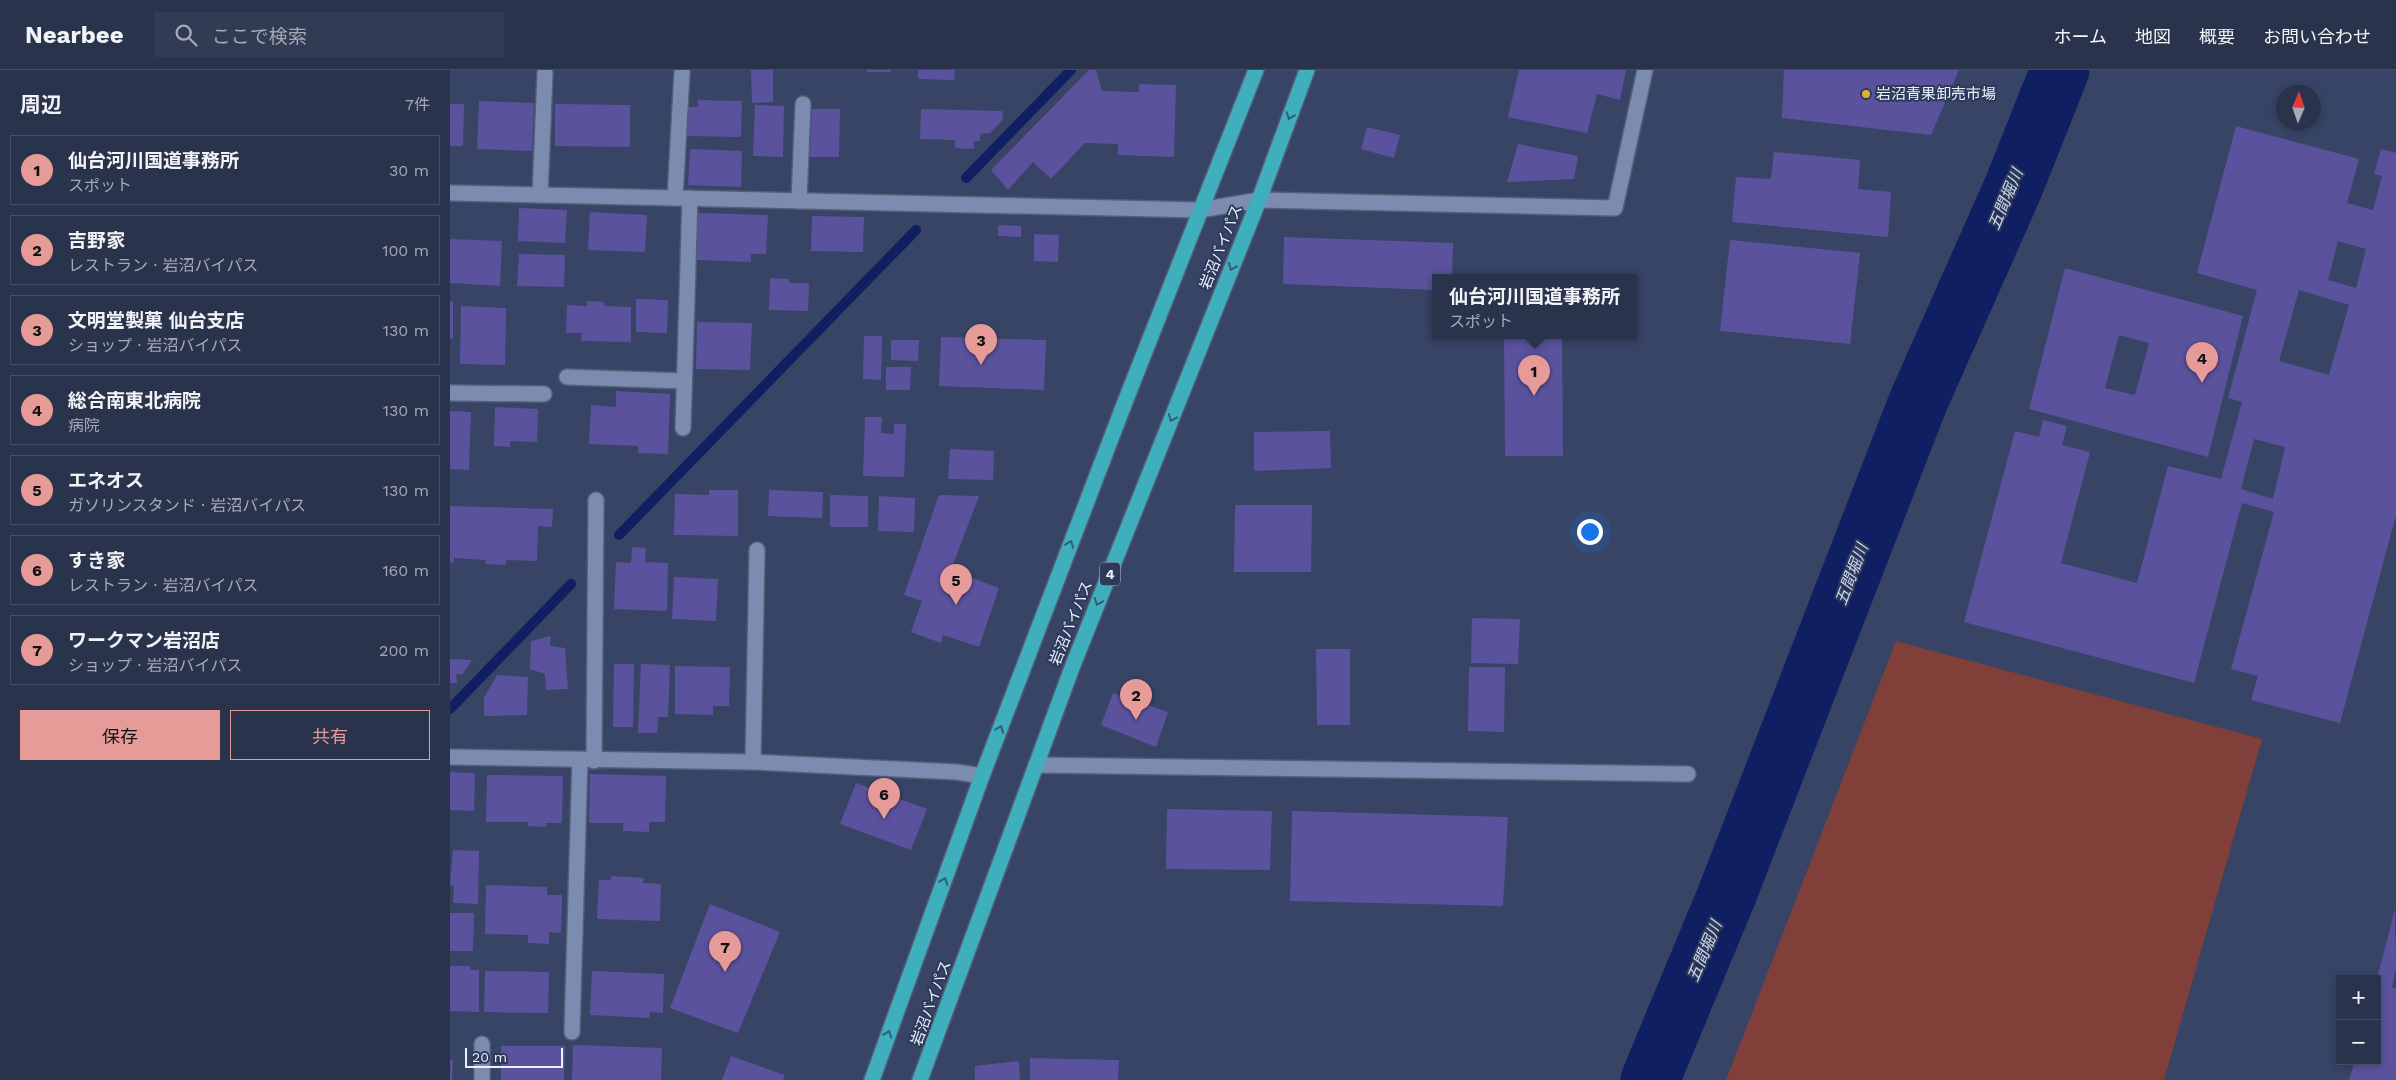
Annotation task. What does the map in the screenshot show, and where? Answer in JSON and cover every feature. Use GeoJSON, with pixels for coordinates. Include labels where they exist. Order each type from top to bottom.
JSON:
{"type":"FeatureCollection","features":[{"type":"Feature","properties":{"kind":"highway","name":"岩沼バイパス"},"geometry":{"type":"LineString","coordinates":[[872,1080],[982,776],[1200,210],[1256,70]]}},
{"type":"Feature","properties":{"kind":"highway","name":"岩沼バイパス"},"geometry":{"type":"LineString","coordinates":[[920,1080],[1073,665],[1259,200],[1307,70]]}},
{"type":"Feature","properties":{"kind":"street"},"geometry":{"type":"LineString","coordinates":[[450,193],[1200,210],[1259,200],[1615,208],[1645,70]]}},
{"type":"Feature","properties":{"kind":"street"},"geometry":{"type":"LineString","coordinates":[[682,72],[683,428]]}},
{"type":"Feature","properties":{"kind":"street"},"geometry":{"type":"LineString","coordinates":[[540,195],[545,73]]}},
{"type":"Feature","properties":{"kind":"street"},"geometry":{"type":"LineString","coordinates":[[799,201],[803,104]]}},
{"type":"Feature","properties":{"kind":"street"},"geometry":{"type":"LineString","coordinates":[[566,377],[684,381]]}},
{"type":"Feature","properties":{"kind":"street"},"geometry":{"type":"LineString","coordinates":[[450,392],[544,394]]}},
{"type":"Feature","properties":{"kind":"street"},"geometry":{"type":"LineString","coordinates":[[572,1032],[587,760],[596,500]]}},
{"type":"Feature","properties":{"kind":"street"},"geometry":{"type":"LineString","coordinates":[[753,762],[757,550]]}},
{"type":"Feature","properties":{"kind":"street"},"geometry":{"type":"LineString","coordinates":[[450,757],[753,762],[957,772],[982,776]]}},
{"type":"Feature","properties":{"kind":"street"},"geometry":{"type":"LineString","coordinates":[[1036,765],[1688,774]]}},
{"type":"Feature","properties":{"kind":"street"},"geometry":{"type":"LineString","coordinates":[[482,1044],[482,1080]]}},
{"type":"Feature","properties":{"kind":"shaded area"},"geometry":{"type":"Polygon","coordinates":[[[1896,641],[2262,739],[2164,1080],[1726,1080],[1896,641]]]}},
{"type":"Feature","properties":{"kind":"building"},"geometry":{"type":"Polygon","coordinates":[[[751,70],[773,70],[773,102],[752,103],[751,70]]]}},
{"type":"Feature","properties":{"kind":"building"},"geometry":{"type":"Polygon","coordinates":[[[867,70],[891,70],[891,72],[867,72],[867,70]]]}},
{"type":"Feature","properties":{"kind":"building"},"geometry":{"type":"Polygon","coordinates":[[[918,70],[955,70],[954,80],[918,79],[918,70]]]}},
{"type":"Feature","properties":{"kind":"building"},"geometry":{"type":"Polygon","coordinates":[[[1089,70],[1096,70],[1102,91],[1139,92],[1139,84],[1176,85],[1174,157],[1118,155],[1118,144],[1085,143],[1051,179],[1033,162],[1008,190],[991,170],[1089,70]]]}},
{"type":"Feature","properties":{"kind":"building"},"geometry":{"type":"Polygon","coordinates":[[[1519,70],[1626,70],[1620,100],[1597,94],[1587,133],[1508,117],[1519,70]]]}},
{"type":"Feature","properties":{"kind":"building","name":"岩沼青果卸売市場"},"geometry":{"type":"Polygon","coordinates":[[[1784,70],[1959,70],[1931,135],[1782,118],[1784,70]]]}},
{"type":"Feature","properties":{"kind":"building"},"geometry":{"type":"Polygon","coordinates":[[[698,100],[742,101],[741,137],[687,136],[687,107],[698,107],[698,100]]]}},
{"type":"Feature","properties":{"kind":"building"},"geometry":{"type":"Polygon","coordinates":[[[479,101],[534,103],[532,151],[477,149],[479,101]]]}},
{"type":"Feature","properties":{"kind":"building"},"geometry":{"type":"Polygon","coordinates":[[[450,104],[464,104],[463,146],[450,146],[450,104]]]}},
{"type":"Feature","properties":{"kind":"building"},"geometry":{"type":"Polygon","coordinates":[[[555,104],[630,105],[630,147],[555,146],[555,104]]]}},
{"type":"Feature","properties":{"kind":"building"},"geometry":{"type":"Polygon","coordinates":[[[755,105],[784,106],[783,157],[753,156],[755,105]]]}},
{"type":"Feature","properties":{"kind":"building"},"geometry":{"type":"Polygon","coordinates":[[[812,109],[840,109],[839,157],[810,157],[812,109]]]}},
{"type":"Feature","properties":{"kind":"building"},"geometry":{"type":"Polygon","coordinates":[[[921,109],[1002,111],[1003,120],[990,133],[980,134],[980,141],[974,141],[974,149],[955,148],[955,140],[920,139],[921,109]]]}},
{"type":"Feature","properties":{"kind":"building"},"geometry":{"type":"Polygon","coordinates":[[[2236,126],[2359,159],[2347,203],[2373,210],[2382,176],[2374,174],[2381,149],[2396,153],[2396,515],[2340,723],[2251,700],[2258,676],[2231,669],[2274,512],[2242,503],[2194,683],[1964,622],[2015,431],[2039,437],[2043,420],[2067,426],[2062,445],[2090,452],[2061,563],[2137,583],[2168,466],[2221,479],[2242,402],[2228,398],[2257,290],[2197,273],[2236,126]],[[2338,241],[2328,280],[2356,288],[2366,249],[2338,241]],[[2299,290],[2279,361],[2329,375],[2349,305],[2299,290]],[[2254,439],[2241,489],[2273,499],[2285,447],[2254,439]]]}},
{"type":"Feature","properties":{"kind":"building"},"geometry":{"type":"Polygon","coordinates":[[[1367,127],[1400,135],[1394,158],[1361,149],[1367,127]]]}},
{"type":"Feature","properties":{"kind":"building"},"geometry":{"type":"Polygon","coordinates":[[[1518,144],[1578,156],[1574,179],[1507,182],[1518,144]]]}},
{"type":"Feature","properties":{"kind":"building"},"geometry":{"type":"Polygon","coordinates":[[[690,149],[742,151],[741,187],[688,185],[690,149]]]}},
{"type":"Feature","properties":{"kind":"building"},"geometry":{"type":"Polygon","coordinates":[[[1774,152],[1860,160],[1858,189],[1891,192],[1888,237],[1732,222],[1736,177],[1771,179],[1774,152]]]}},
{"type":"Feature","properties":{"kind":"building"},"geometry":{"type":"Polygon","coordinates":[[[519,208],[567,210],[565,243],[518,241],[519,208]]]}},
{"type":"Feature","properties":{"kind":"building"},"geometry":{"type":"Polygon","coordinates":[[[590,212],[647,215],[645,252],[588,250],[590,212]]]}},
{"type":"Feature","properties":{"kind":"building"},"geometry":{"type":"Polygon","coordinates":[[[698,213],[768,215],[766,254],[751,254],[751,262],[697,260],[698,213]]]}},
{"type":"Feature","properties":{"kind":"building"},"geometry":{"type":"Polygon","coordinates":[[[812,216],[864,217],[863,252],[811,251],[812,216]]]}},
{"type":"Feature","properties":{"kind":"building"},"geometry":{"type":"Polygon","coordinates":[[[998,225],[1021,226],[1021,237],[998,236],[998,225]]]}},
{"type":"Feature","properties":{"kind":"building"},"geometry":{"type":"Polygon","coordinates":[[[1034,234],[1059,235],[1058,262],[1034,261],[1034,234]]]}},
{"type":"Feature","properties":{"kind":"building"},"geometry":{"type":"Polygon","coordinates":[[[1284,237],[1453,243],[1452,274],[1432,274],[1432,290],[1283,284],[1284,237]]]}},
{"type":"Feature","properties":{"kind":"building"},"geometry":{"type":"Polygon","coordinates":[[[450,239],[502,241],[500,286],[450,283],[450,239]]]}},
{"type":"Feature","properties":{"kind":"building"},"geometry":{"type":"Polygon","coordinates":[[[1730,240],[1860,253],[1850,344],[1720,331],[1730,240]]]}},
{"type":"Feature","properties":{"kind":"building"},"geometry":{"type":"Polygon","coordinates":[[[519,254],[565,255],[564,287],[517,286],[519,254]]]}},
{"type":"Feature","properties":{"kind":"building"},"geometry":{"type":"Polygon","coordinates":[[[2065,268],[2243,316],[2208,457],[2029,409],[2065,268]],[[2119,335],[2105,388],[2135,395],[2149,343],[2119,335]]]}},
{"type":"Feature","properties":{"kind":"building"},"geometry":{"type":"Polygon","coordinates":[[[770,278],[789,279],[789,283],[809,283],[808,311],[769,310],[770,278]]]}},
{"type":"Feature","properties":{"kind":"building"},"geometry":{"type":"Polygon","coordinates":[[[636,299],[668,300],[667,333],[636,332],[636,299]]]}},
{"type":"Feature","properties":{"kind":"building"},"geometry":{"type":"Polygon","coordinates":[[[450,301],[453,301],[453,339],[450,339],[450,301]]]}},
{"type":"Feature","properties":{"kind":"building"},"geometry":{"type":"Polygon","coordinates":[[[587,301],[604,302],[604,306],[631,307],[631,342],[581,341],[582,333],[566,333],[567,305],[587,306],[587,301]]]}},
{"type":"Feature","properties":{"kind":"building"},"geometry":{"type":"Polygon","coordinates":[[[461,306],[506,308],[505,365],[460,364],[461,306]]]}},
{"type":"Feature","properties":{"kind":"building"},"geometry":{"type":"Polygon","coordinates":[[[697,322],[752,323],[750,370],[696,369],[697,322]]]}},
{"type":"Feature","properties":{"kind":"building"},"geometry":{"type":"Polygon","coordinates":[[[864,336],[882,336],[881,380],[863,379],[864,336]]]}},
{"type":"Feature","properties":{"kind":"building"},"geometry":{"type":"Polygon","coordinates":[[[941,337],[1046,340],[1044,390],[939,386],[941,337]]]}},
{"type":"Feature","properties":{"kind":"building"},"geometry":{"type":"Polygon","coordinates":[[[1504,339],[1562,339],[1563,456],[1505,456],[1504,339]]]}},
{"type":"Feature","properties":{"kind":"building"},"geometry":{"type":"Polygon","coordinates":[[[891,340],[919,340],[918,361],[891,360],[891,340]]]}},
{"type":"Feature","properties":{"kind":"building"},"geometry":{"type":"Polygon","coordinates":[[[886,367],[911,367],[910,390],[886,390],[886,367]]]}},
{"type":"Feature","properties":{"kind":"building"},"geometry":{"type":"Polygon","coordinates":[[[616,391],[670,394],[668,454],[638,453],[638,446],[589,444],[591,405],[616,407],[616,391]]]}},
{"type":"Feature","properties":{"kind":"building"},"geometry":{"type":"Polygon","coordinates":[[[495,407],[538,409],[537,442],[510,441],[510,447],[494,446],[495,407]]]}},
{"type":"Feature","properties":{"kind":"building"},"geometry":{"type":"Polygon","coordinates":[[[450,411],[471,412],[469,470],[450,469],[450,411]]]}},
{"type":"Feature","properties":{"kind":"building"},"geometry":{"type":"Polygon","coordinates":[[[865,417],[882,417],[881,433],[894,434],[894,424],[906,424],[904,477],[863,476],[865,417]]]}},
{"type":"Feature","properties":{"kind":"building"},"geometry":{"type":"Polygon","coordinates":[[[1330,431],[1331,468],[1254,471],[1254,432],[1330,431]]]}},
{"type":"Feature","properties":{"kind":"building"},"geometry":{"type":"Polygon","coordinates":[[[950,449],[994,451],[993,480],[948,479],[950,449]]]}},
{"type":"Feature","properties":{"kind":"building"},"geometry":{"type":"Polygon","coordinates":[[[709,490],[738,490],[738,536],[674,535],[675,494],[709,495],[709,490]]]}},
{"type":"Feature","properties":{"kind":"building"},"geometry":{"type":"Polygon","coordinates":[[[769,490],[823,492],[822,518],[768,516],[769,490]]]}},
{"type":"Feature","properties":{"kind":"building"},"geometry":{"type":"Polygon","coordinates":[[[830,495],[868,496],[868,527],[830,527],[830,495]]]}},
{"type":"Feature","properties":{"kind":"building"},"geometry":{"type":"Polygon","coordinates":[[[939,495],[979,496],[951,570],[999,588],[979,647],[943,635],[941,643],[911,632],[922,601],[904,595],[939,495]]]}},
{"type":"Feature","properties":{"kind":"building"},"geometry":{"type":"Polygon","coordinates":[[[879,496],[915,498],[914,532],[878,531],[879,496]]]}},
{"type":"Feature","properties":{"kind":"building"},"geometry":{"type":"Polygon","coordinates":[[[1235,505],[1312,505],[1311,572],[1234,572],[1235,505]]]}},
{"type":"Feature","properties":{"kind":"building"},"geometry":{"type":"Polygon","coordinates":[[[450,506],[553,509],[552,527],[538,526],[537,561],[506,560],[506,565],[485,564],[486,560],[454,558],[453,563],[450,563],[450,506]]]}},
{"type":"Feature","properties":{"kind":"building"},"geometry":{"type":"Polygon","coordinates":[[[632,547],[646,548],[645,562],[668,563],[667,611],[614,609],[616,562],[631,563],[632,547]]]}},
{"type":"Feature","properties":{"kind":"building"},"geometry":{"type":"Polygon","coordinates":[[[674,577],[718,579],[716,621],[672,619],[674,577]]]}},
{"type":"Feature","properties":{"kind":"building"},"geometry":{"type":"Polygon","coordinates":[[[1472,618],[1520,619],[1518,664],[1471,663],[1472,618]]]}},
{"type":"Feature","properties":{"kind":"building"},"geometry":{"type":"Polygon","coordinates":[[[551,636],[550,646],[565,648],[568,689],[546,690],[545,674],[530,669],[531,641],[551,636]]]}},
{"type":"Feature","properties":{"kind":"building"},"geometry":{"type":"Polygon","coordinates":[[[1316,649],[1350,649],[1350,725],[1317,725],[1316,649]]]}},
{"type":"Feature","properties":{"kind":"building"},"geometry":{"type":"Polygon","coordinates":[[[450,659],[472,660],[463,674],[456,674],[457,683],[450,683],[450,659]]]}},
{"type":"Feature","properties":{"kind":"building"},"geometry":{"type":"Polygon","coordinates":[[[614,664],[634,664],[633,727],[613,727],[614,664]]]}},
{"type":"Feature","properties":{"kind":"building"},"geometry":{"type":"Polygon","coordinates":[[[641,664],[670,665],[668,717],[658,717],[657,733],[638,733],[641,664]]]}},
{"type":"Feature","properties":{"kind":"building"},"geometry":{"type":"Polygon","coordinates":[[[675,666],[730,667],[729,706],[713,706],[713,715],[675,714],[675,666]]]}},
{"type":"Feature","properties":{"kind":"building"},"geometry":{"type":"Polygon","coordinates":[[[1469,667],[1505,667],[1504,732],[1468,731],[1469,667]]]}},
{"type":"Feature","properties":{"kind":"building"},"geometry":{"type":"Polygon","coordinates":[[[497,675],[528,677],[527,715],[484,716],[484,698],[497,675]]]}},
{"type":"Feature","properties":{"kind":"building"},"geometry":{"type":"Polygon","coordinates":[[[1113,693],[1168,712],[1156,747],[1101,725],[1113,693]]]}},
{"type":"Feature","properties":{"kind":"building"},"geometry":{"type":"Polygon","coordinates":[[[450,772],[475,773],[474,811],[450,810],[450,772]]]}},
{"type":"Feature","properties":{"kind":"building"},"geometry":{"type":"Polygon","coordinates":[[[590,774],[666,776],[665,822],[649,822],[649,832],[623,831],[623,823],[589,823],[590,774]]]}},
{"type":"Feature","properties":{"kind":"building"},"geometry":{"type":"Polygon","coordinates":[[[487,775],[563,776],[562,823],[546,823],[546,827],[528,826],[528,822],[486,822],[487,775]]]}},
{"type":"Feature","properties":{"kind":"building"},"geometry":{"type":"Polygon","coordinates":[[[856,783],[927,809],[911,850],[840,824],[856,783]]]}},
{"type":"Feature","properties":{"kind":"building"},"geometry":{"type":"Polygon","coordinates":[[[1167,809],[1272,811],[1270,870],[1166,869],[1167,809]]]}},
{"type":"Feature","properties":{"kind":"building"},"geometry":{"type":"Polygon","coordinates":[[[1292,811],[1508,817],[1503,906],[1290,901],[1292,811]]]}},
{"type":"Feature","properties":{"kind":"building"},"geometry":{"type":"Polygon","coordinates":[[[453,850],[479,851],[478,904],[453,903],[454,886],[450,885],[453,850]]]}},
{"type":"Feature","properties":{"kind":"building"},"geometry":{"type":"Polygon","coordinates":[[[611,876],[644,878],[643,883],[661,884],[660,921],[597,919],[599,880],[611,880],[611,876]]]}},
{"type":"Feature","properties":{"kind":"building"},"geometry":{"type":"Polygon","coordinates":[[[486,885],[547,887],[547,895],[562,895],[561,933],[549,932],[549,944],[528,943],[528,935],[485,934],[486,885]]]}},
{"type":"Feature","properties":{"kind":"building"},"geometry":{"type":"Polygon","coordinates":[[[710,904],[780,932],[738,1033],[670,1008],[710,904]]]}},
{"type":"Feature","properties":{"kind":"building"},"geometry":{"type":"Polygon","coordinates":[[[2395,909],[2396,969],[2392,987],[2396,989],[2396,1080],[2349,1080],[2354,1065],[2381,1065],[2381,975],[2378,975],[2395,909]]]}},
{"type":"Feature","properties":{"kind":"building"},"geometry":{"type":"Polygon","coordinates":[[[450,913],[474,913],[473,951],[450,951],[450,913]]]}},
{"type":"Feature","properties":{"kind":"building"},"geometry":{"type":"Polygon","coordinates":[[[450,966],[470,966],[470,970],[479,970],[479,1012],[450,1011],[450,966]]]}},
{"type":"Feature","properties":{"kind":"building"},"geometry":{"type":"Polygon","coordinates":[[[485,971],[549,972],[548,1013],[484,1012],[485,971]]]}},
{"type":"Feature","properties":{"kind":"building"},"geometry":{"type":"Polygon","coordinates":[[[592,971],[664,974],[663,1013],[650,1012],[649,1018],[590,1015],[592,971]]]}},
{"type":"Feature","properties":{"kind":"building"},"geometry":{"type":"Polygon","coordinates":[[[573,1045],[662,1048],[661,1080],[572,1080],[573,1045]]]}},
{"type":"Feature","properties":{"kind":"building"},"geometry":{"type":"Polygon","coordinates":[[[501,1046],[565,1046],[564,1080],[501,1080],[501,1046]]]}},
{"type":"Feature","properties":{"kind":"building"},"geometry":{"type":"Polygon","coordinates":[[[731,1056],[785,1075],[783,1080],[722,1080],[731,1056]]]}},
{"type":"Feature","properties":{"kind":"building"},"geometry":{"type":"Polygon","coordinates":[[[1030,1058],[1119,1060],[1118,1080],[1030,1080],[1030,1058]]]}},
{"type":"Feature","properties":{"kind":"building"},"geometry":{"type":"Polygon","coordinates":[[[450,1060],[453,1060],[452,1080],[450,1080],[450,1060]]]}},
{"type":"Feature","properties":{"kind":"building"},"geometry":{"type":"Polygon","coordinates":[[[1019,1061],[1020,1080],[975,1080],[975,1066],[1019,1061]]]}},
{"type":"Feature","properties":{"kind":"waterway"},"geometry":{"type":"LineString","coordinates":[[966,178],[1071,70]]}},
{"type":"Feature","properties":{"kind":"waterway","name":"五間堀川"},"geometry":{"type":"LineString","coordinates":[[1650,1080],[1726,897],[1918,402],[2013,188],[2060,70]]}},
{"type":"Feature","properties":{"kind":"waterway"},"geometry":{"type":"LineString","coordinates":[[619,535],[916,230]]}},
{"type":"Feature","properties":{"kind":"waterway"},"geometry":{"type":"LineString","coordinates":[[450,709],[571,584]]}},
{"type":"Feature","properties":{"kind":"place","name":"岩沼青果卸売市場"},"geometry":{"type":"Point","coordinates":[1866,94]}},
{"type":"Feature","properties":{"kind":"place","name":"文明堂製菓 仙台支店"},"geometry":{"type":"Point","coordinates":[981,365]}},
{"type":"Feature","properties":{"kind":"place","name":"総合南東北病院"},"geometry":{"type":"Point","coordinates":[2202,383]}},
{"type":"Feature","properties":{"kind":"place","name":"仙台河川国道事務所"},"geometry":{"type":"Point","coordinates":[1534,396]}},
{"type":"Feature","properties":{"kind":"place","name":"エネオス"},"geometry":{"type":"Point","coordinates":[956,605]}},
{"type":"Feature","properties":{"kind":"place","name":"吉野家"},"geometry":{"type":"Point","coordinates":[1136,720]}},
{"type":"Feature","properties":{"kind":"place","name":"すき家"},"geometry":{"type":"Point","coordinates":[884,819]}},
{"type":"Feature","properties":{"kind":"place","name":"ワークマン岩沼店"},"geometry":{"type":"Point","coordinates":[725,972]}}]}
